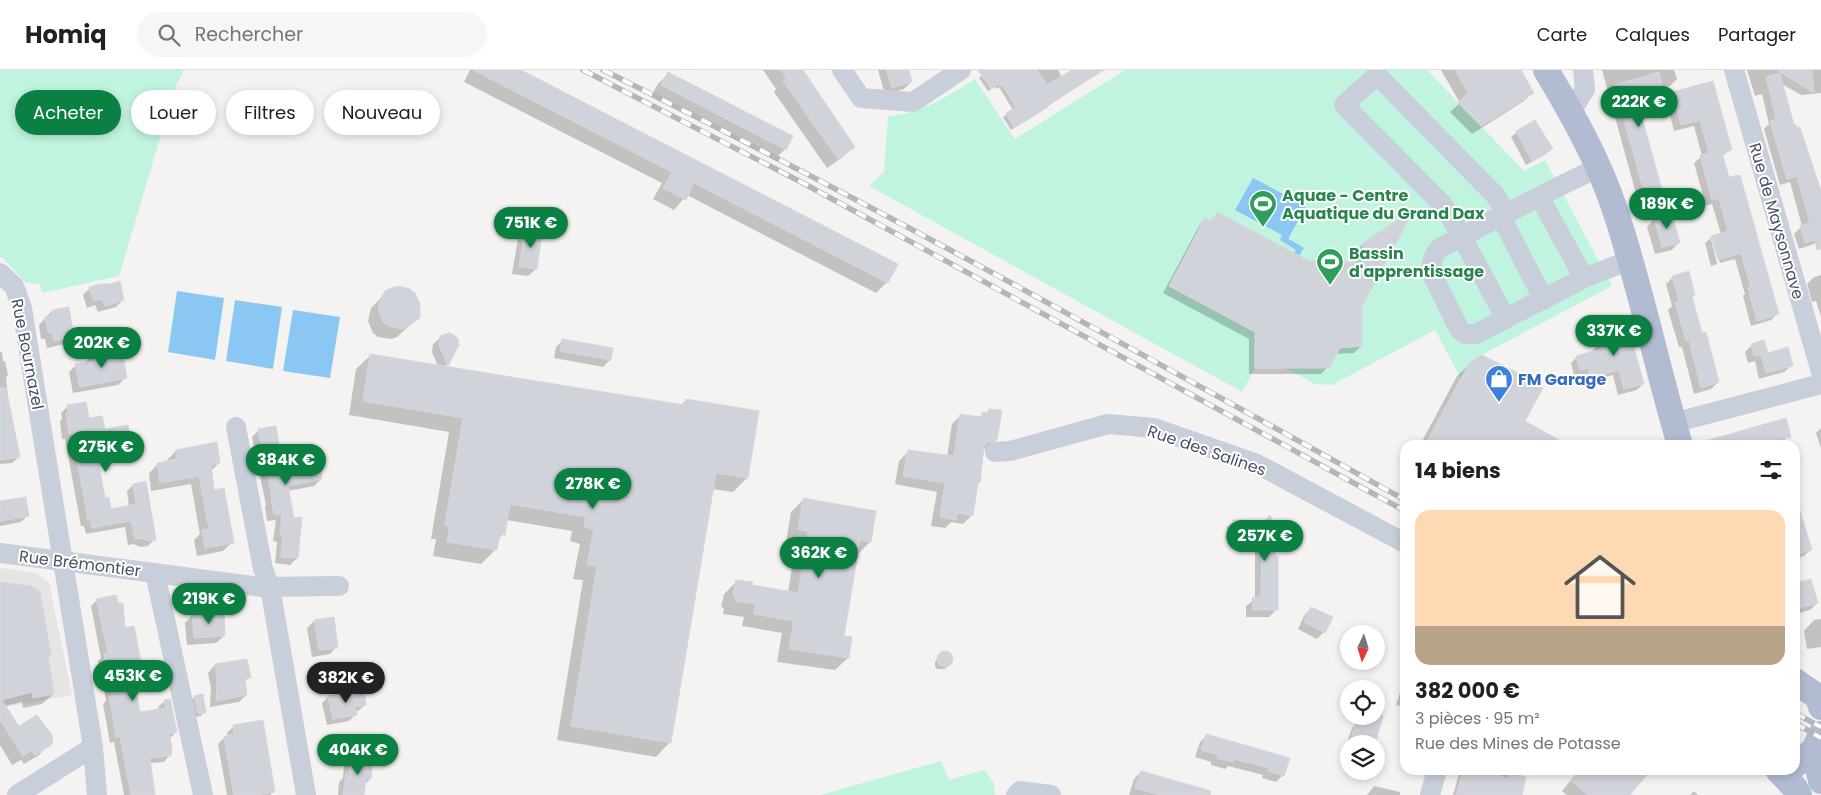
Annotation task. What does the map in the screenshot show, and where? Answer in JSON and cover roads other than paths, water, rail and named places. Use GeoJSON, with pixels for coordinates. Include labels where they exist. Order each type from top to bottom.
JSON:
{"type":"FeatureCollection","features":[{"type":"Feature","properties":{"kind":"main road"},"geometry":{"type":"LineString","coordinates":[[1546,70],[1571,112],[1616,212],[1677,434]]}},
{"type":"Feature","properties":{"kind":"main road"},"geometry":{"type":"LineString","coordinates":[[1800,685],[1820,700]]}},
{"type":"Feature","properties":{"kind":"main road"},"geometry":{"type":"LineString","coordinates":[[1810,750],[1821,781]]}},
{"type":"Feature","properties":{"kind":"main road"},"geometry":{"type":"LineString","coordinates":[[1783,775],[1799,795]]}},
{"type":"Feature","properties":{"kind":"street"},"geometry":{"type":"LineString","coordinates":[[842,70],[861,98],[913,102],[961,70]]}},
{"type":"Feature","properties":{"kind":"street"},"geometry":{"type":"LineString","coordinates":[[1571,112],[1585,89],[1583,70]]}},
{"type":"Feature","properties":{"kind":"street","name":"Rue de Maysonnave"},"geometry":{"type":"LineString","coordinates":[[1734,70],[1821,372]]}},
{"type":"Feature","properties":{"kind":"street"},"geometry":{"type":"LineString","coordinates":[[1506,319],[1443,205],[1344,105],[1377,74],[1495,194],[1544,300]]}},
{"type":"Feature","properties":{"kind":"street"},"geometry":{"type":"LineString","coordinates":[[1597,168],[1558,186],[1540,198],[1440,248],[1434,255],[1431,264],[1432,274],[1459,329],[1465,334],[1476,334],[1584,278],[1630,260]]}},
{"type":"Feature","properties":{"kind":"street"},"geometry":{"type":"LineString","coordinates":[[1540,198],[1584,278]]}},
{"type":"Feature","properties":{"kind":"street","name":"Rue Bournazel"},"geometry":{"type":"LineString","coordinates":[[0,273],[14,286],[22,308],[93,747],[97,795]]}},
{"type":"Feature","properties":{"kind":"street"},"geometry":{"type":"LineString","coordinates":[[1677,434],[1821,384]]}},
{"type":"Feature","properties":{"kind":"street","name":"Rue des Salines"},"geometry":{"type":"LineString","coordinates":[[995,452],[1010,451],[1108,424],[1154,428],[1257,464],[1400,540]]}},
{"type":"Feature","properties":{"kind":"street"},"geometry":{"type":"LineString","coordinates":[[236,427],[263,569],[270,587],[306,795]]}},
{"type":"Feature","properties":{"kind":"street","name":"Rue Brémontier"},"geometry":{"type":"LineString","coordinates":[[0,553],[270,587],[339,586]]}},
{"type":"Feature","properties":{"kind":"street"},"geometry":{"type":"LineString","coordinates":[[155,573],[203,795]]}},
{"type":"Feature","properties":{"kind":"street"},"geometry":{"type":"LineString","coordinates":[[17,795],[93,747]]}},
{"type":"Feature","properties":{"kind":"street"},"geometry":{"type":"LineString","coordinates":[[1430,795],[1436,775]]}},
{"type":"Feature","properties":{"kind":"street"},"geometry":{"type":"LineString","coordinates":[[1018,793],[1051,795]]}},
{"type":"Feature","properties":{"kind":"water"},"geometry":{"type":"Polygon","coordinates":[[[1253,178],[1306,206],[1288,239],[1304,248],[1299,256],[1294,254],[1296,250],[1280,240],[1282,235],[1235,210],[1253,178]]]}},
{"type":"Feature","properties":{"kind":"water"},"geometry":{"type":"Polygon","coordinates":[[[177,291],[224,298],[215,360],[168,352],[177,291]]]}},
{"type":"Feature","properties":{"kind":"water"},"geometry":{"type":"Polygon","coordinates":[[[235,300],[282,307],[273,369],[226,361],[235,300]]]}},
{"type":"Feature","properties":{"kind":"water"},"geometry":{"type":"Polygon","coordinates":[[[293,310],[340,317],[330,378],[283,371],[293,310]]]}},
{"type":"Feature","properties":{"kind":"railway"},"geometry":{"type":"LineString","coordinates":[[583,70],[801,182],[1400,508]]}},
{"type":"Feature","properties":{"kind":"railway"},"geometry":{"type":"LineString","coordinates":[[603,70],[806,173],[1107,335],[1400,497]]}},
{"type":"Feature","properties":{"kind":"railway"},"geometry":{"type":"LineString","coordinates":[[1800,716],[1821,727]]}},
{"type":"Feature","properties":{"kind":"railway"},"geometry":{"type":"LineString","coordinates":[[1800,726],[1821,738]]}},
{"type":"Feature","properties":{"kind":"place","name":"Aquae - Centre Aquatique du Grand Dax"},"geometry":{"type":"Point","coordinates":[1263,228]}},
{"type":"Feature","properties":{"kind":"place","name":"Bassin d'apprentissage"},"geometry":{"type":"Point","coordinates":[1330,286]}},
{"type":"Feature","properties":{"kind":"place","name":"FM Garage"},"geometry":{"type":"Point","coordinates":[1499,403]}}]}
